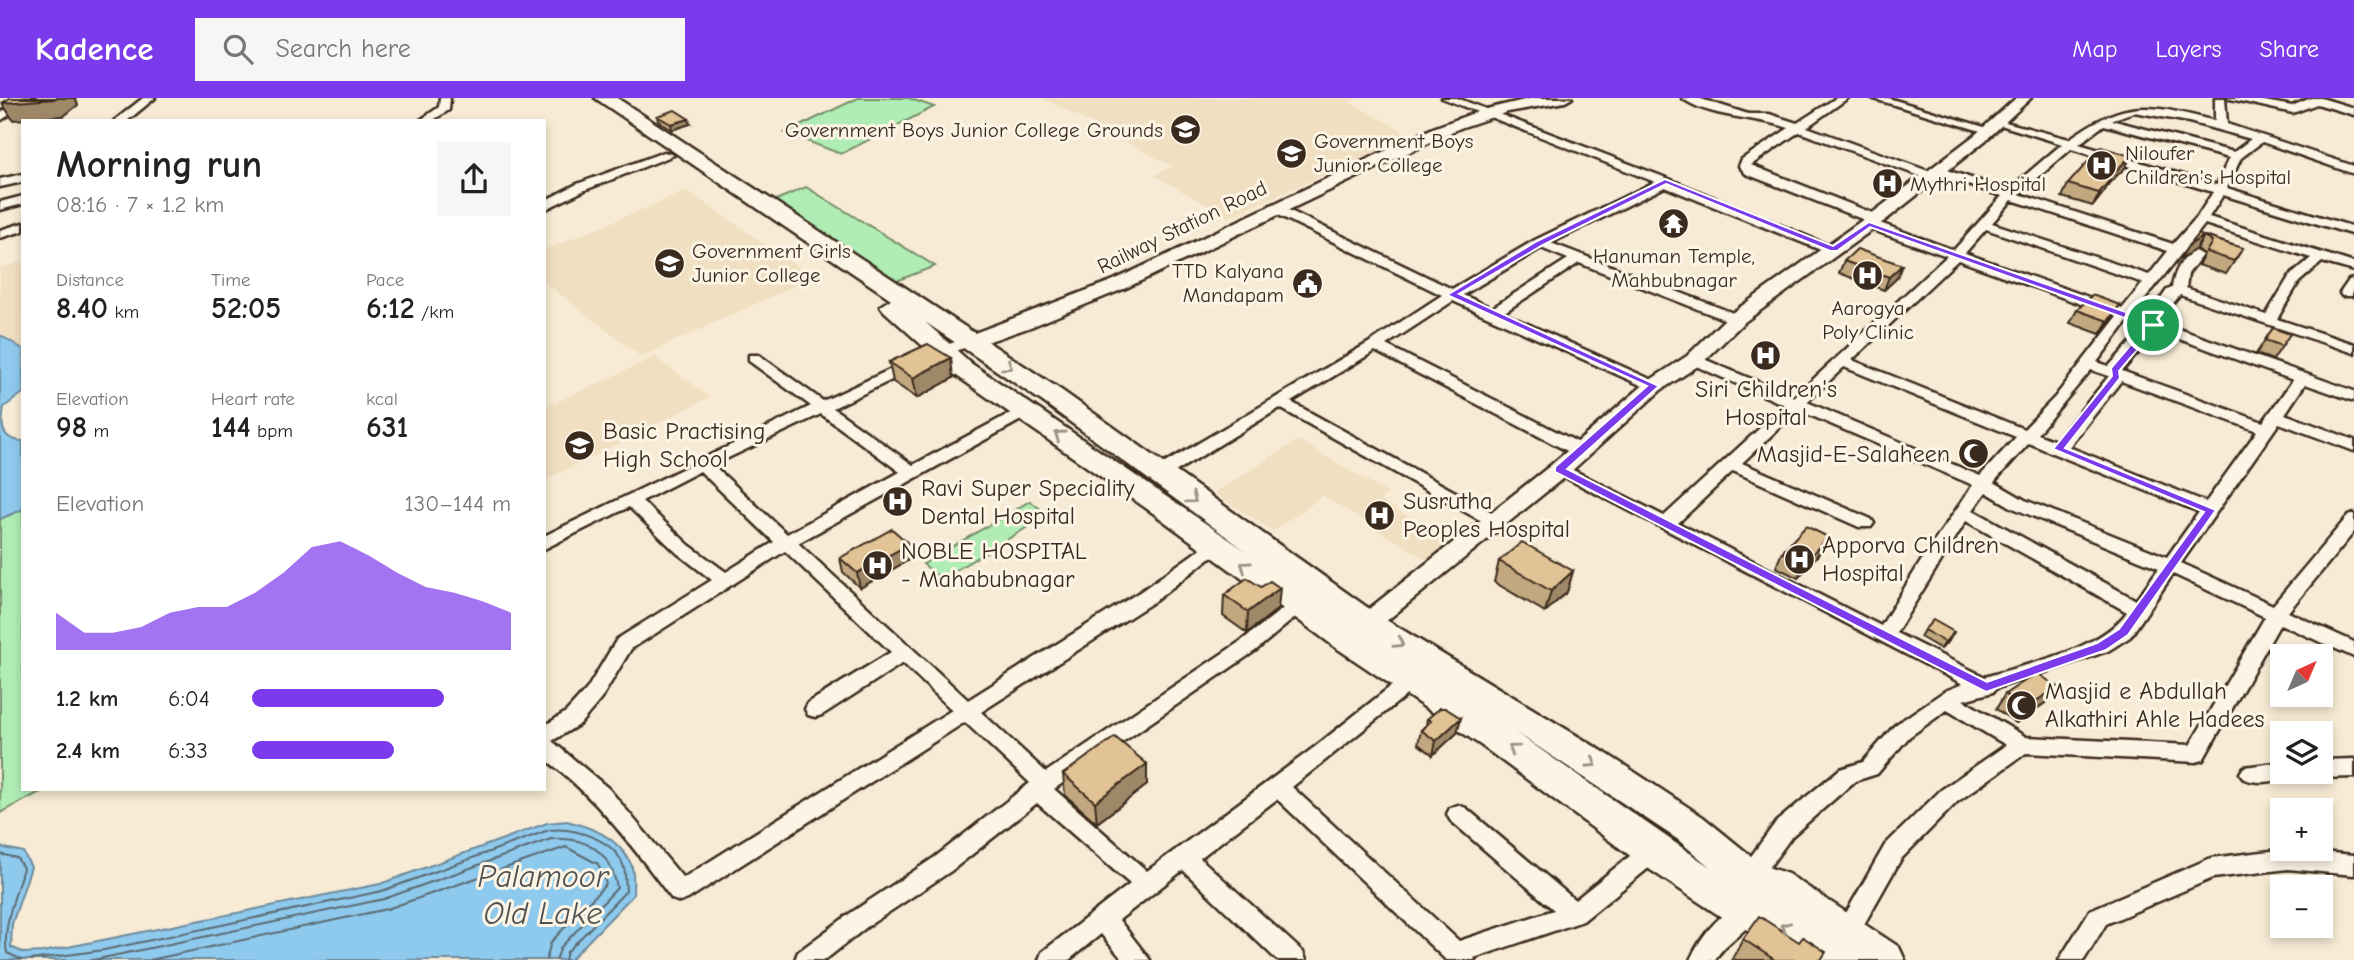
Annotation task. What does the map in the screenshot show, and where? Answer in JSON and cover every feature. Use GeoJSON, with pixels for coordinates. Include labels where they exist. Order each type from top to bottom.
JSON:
{"type":"FeatureCollection","features":[{"type":"Feature","properties":{"kind":"highway"},"geometry":{"type":"LineString","coordinates":[[587,98],[882,298],[941,351],[1301,604],[1357,631],[1594,764],[1690,828],[1749,877],[1774,886],[1845,947]]}},
{"type":"Feature","properties":{"kind":"highway"},"geometry":{"type":"LineString","coordinates":[[604,98],[761,205],[971,341],[1158,474],[1357,631],[1412,680],[1653,851],[1746,912],[1885,960]]}},
{"type":"Feature","properties":{"kind":"street"},"geometry":{"type":"LineString","coordinates":[[0,118],[30,98]]}},
{"type":"Feature","properties":{"kind":"street"},"geometry":{"type":"LineString","coordinates":[[122,119],[150,98]]}},
{"type":"Feature","properties":{"kind":"street"},"geometry":{"type":"LineString","coordinates":[[427,119],[445,108],[445,98]]}},
{"type":"Feature","properties":{"kind":"street"},"geometry":{"type":"LineString","coordinates":[[1447,98],[1665,181],[1833,250]]}},
{"type":"Feature","properties":{"kind":"street","name":"Railway Station Road"},"geometry":{"type":"LineString","coordinates":[[971,341],[1024,325],[1108,289],[1274,208],[1487,113],[1565,98]]}},
{"type":"Feature","properties":{"kind":"street"},"geometry":{"type":"LineString","coordinates":[[1687,98],[1730,112],[1769,117],[1934,173],[2176,249]]}},
{"type":"Feature","properties":{"kind":"street"},"geometry":{"type":"LineString","coordinates":[[1843,98],[1746,162],[1745,166],[1750,171],[1956,255],[2354,396]]}},
{"type":"Feature","properties":{"kind":"street"},"geometry":{"type":"LineString","coordinates":[[1877,98],[2072,144],[2354,231]]}},
{"type":"Feature","properties":{"kind":"street"},"geometry":{"type":"LineString","coordinates":[[1357,631],[1559,470],[1654,386],[1694,360],[1736,319],[1872,222],[1993,126],[2024,98]]}},
{"type":"Feature","properties":{"kind":"street"},"geometry":{"type":"LineString","coordinates":[[2220,98],[2221,126]]}},
{"type":"Feature","properties":{"kind":"street"},"geometry":{"type":"LineString","coordinates":[[2231,98],[2293,110],[2312,99],[2354,112]]}},
{"type":"Feature","properties":{"kind":"street"},"geometry":{"type":"LineString","coordinates":[[2276,106],[2283,114],[2283,119]]}},
{"type":"Feature","properties":{"kind":"street"},"geometry":{"type":"LineString","coordinates":[[1667,523],[1956,255],[2010,195],[2072,144],[2103,121],[2124,110],[2221,126],[2354,170]]}},
{"type":"Feature","properties":{"kind":"street"},"geometry":{"type":"LineString","coordinates":[[2103,121],[2236,156]]}},
{"type":"Feature","properties":{"kind":"street"},"geometry":{"type":"LineString","coordinates":[[1886,634],[1983,483],[2060,400],[2124,315],[2202,219],[2236,156],[2260,138]]}},
{"type":"Feature","properties":{"kind":"street"},"geometry":{"type":"LineString","coordinates":[[546,205],[581,187],[668,155]]}},
{"type":"Feature","properties":{"kind":"street"},"geometry":{"type":"LineString","coordinates":[[0,183],[21,178]]}},
{"type":"Feature","properties":{"kind":"street"},"geometry":{"type":"LineString","coordinates":[[1158,474],[1540,243],[1665,181]]}},
{"type":"Feature","properties":{"kind":"street"},"geometry":{"type":"LineString","coordinates":[[0,206],[21,201]]}},
{"type":"Feature","properties":{"kind":"street"},"geometry":{"type":"LineString","coordinates":[[1274,208],[1452,295],[1654,386]]}},
{"type":"Feature","properties":{"kind":"street"},"geometry":{"type":"LineString","coordinates":[[2202,219],[2354,267]]}},
{"type":"Feature","properties":{"kind":"street"},"geometry":{"type":"LineString","coordinates":[[1983,224],[2152,281]]}},
{"type":"Feature","properties":{"kind":"street"},"geometry":{"type":"LineString","coordinates":[[0,234],[21,229]]}},
{"type":"Feature","properties":{"kind":"street"},"geometry":{"type":"LineString","coordinates":[[1540,243],[1736,319]]}},
{"type":"Feature","properties":{"kind":"street"},"geometry":{"type":"LineString","coordinates":[[2179,290],[2181,274],[2195,255]]}},
{"type":"Feature","properties":{"kind":"street"},"geometry":{"type":"LineString","coordinates":[[2269,321],[2294,281],[2320,257]]}},
{"type":"Feature","properties":{"kind":"street"},"geometry":{"type":"LineString","coordinates":[[1493,313],[1578,258]]}},
{"type":"Feature","properties":{"kind":"street"},"geometry":{"type":"LineString","coordinates":[[2058,449],[2117,376],[2114,370],[2153,325],[2154,318],[2172,293],[2179,290],[2354,349]]}},
{"type":"Feature","properties":{"kind":"street"},"geometry":{"type":"LineString","coordinates":[[546,543],[702,464],[941,351],[971,341]]}},
{"type":"Feature","properties":{"kind":"street"},"geometry":{"type":"LineString","coordinates":[[1375,345],[1581,451]]}},
{"type":"Feature","properties":{"kind":"street"},"geometry":{"type":"LineString","coordinates":[[754,359],[914,474]]}},
{"type":"Feature","properties":{"kind":"street"},"geometry":{"type":"LineString","coordinates":[[1694,360],[1983,483],[2019,504],[2171,565],[2354,650]]}},
{"type":"Feature","properties":{"kind":"street"},"geometry":{"type":"LineString","coordinates":[[1842,361],[2211,510]]}},
{"type":"Feature","properties":{"kind":"street"},"geometry":{"type":"LineString","coordinates":[[2087,363],[2272,423],[2354,446]]}},
{"type":"Feature","properties":{"kind":"street"},"geometry":{"type":"LineString","coordinates":[[1749,877],[1784,829],[1848,775],[1870,768],[1902,731],[1946,701],[2101,646],[2123,632],[2302,378]]}},
{"type":"Feature","properties":{"kind":"street"},"geometry":{"type":"LineString","coordinates":[[1280,402],[1493,520]]}},
{"type":"Feature","properties":{"kind":"street"},"geometry":{"type":"LineString","coordinates":[[546,735],[573,718],[594,694],[624,644],[788,541],[1026,411]]}},
{"type":"Feature","properties":{"kind":"street"},"geometry":{"type":"LineString","coordinates":[[702,464],[967,709],[1041,788],[1147,885]]}},
{"type":"Feature","properties":{"kind":"street"},"geometry":{"type":"LineString","coordinates":[[1731,464],[1866,523]]}},
{"type":"Feature","properties":{"kind":"street"},"geometry":{"type":"LineString","coordinates":[[1559,470],[1986,687]]}},
{"type":"Feature","properties":{"kind":"street"},"geometry":{"type":"LineString","coordinates":[[631,500],[683,549],[725,580]]}},
{"type":"Feature","properties":{"kind":"street"},"geometry":{"type":"LineString","coordinates":[[1963,512],[2139,610]]}},
{"type":"Feature","properties":{"kind":"street"},"geometry":{"type":"LineString","coordinates":[[1946,701],[2022,745],[2196,754],[2277,612],[2354,520]]}},
{"type":"Feature","properties":{"kind":"street"},"geometry":{"type":"LineString","coordinates":[[546,748],[579,770],[634,831],[680,892],[1148,596],[1216,546]]}},
{"type":"Feature","properties":{"kind":"street"},"geometry":{"type":"LineString","coordinates":[[807,960],[859,919],[943,864],[1041,788],[1248,646],[1301,604]]}},
{"type":"Feature","properties":{"kind":"street"},"geometry":{"type":"LineString","coordinates":[[816,709],[906,652]]}},
{"type":"Feature","properties":{"kind":"street"},"geometry":{"type":"LineString","coordinates":[[1051,960],[1412,680]]}},
{"type":"Feature","properties":{"kind":"street"},"geometry":{"type":"LineString","coordinates":[[1845,947],[1893,852],[1949,796],[2022,745]]}},
{"type":"Feature","properties":{"kind":"street"},"geometry":{"type":"LineString","coordinates":[[2333,769],[2354,768]]}},
{"type":"Feature","properties":{"kind":"street"},"geometry":{"type":"LineString","coordinates":[[2251,773],[2270,772]]}},
{"type":"Feature","properties":{"kind":"street"},"geometry":{"type":"LineString","coordinates":[[1277,786],[1339,848],[1414,912],[1459,956],[1575,914],[1653,851]]}},
{"type":"Feature","properties":{"kind":"street"},"geometry":{"type":"LineString","coordinates":[[1458,814],[1575,914]]}},
{"type":"Feature","properties":{"kind":"street"},"geometry":{"type":"LineString","coordinates":[[1184,857],[1294,960]]}},
{"type":"Feature","properties":{"kind":"street"},"geometry":{"type":"LineString","coordinates":[[2071,960],[2098,917],[2211,868],[2288,859],[2354,865]]}},
{"type":"Feature","properties":{"kind":"street"},"geometry":{"type":"LineString","coordinates":[[1702,960],[1713,940],[1746,912]]}},
{"type":"Feature","properties":{"kind":"street"},"geometry":{"type":"LineString","coordinates":[[1103,918],[1138,960]]}},
{"type":"Feature","properties":{"kind":"shaded area"},"geometry":{"type":"Polygon","coordinates":[[[1043,98],[1360,98],[1349,102],[1413,136],[1228,217],[1154,175],[1172,166],[1043,98]]]}},
{"type":"Feature","properties":{"kind":"shaded area","name":"Government Girls Junior College"},"geometry":{"type":"Polygon","coordinates":[[[687,191],[813,277],[641,357],[546,284],[546,249],[687,191]]]}},
{"type":"Feature","properties":{"kind":"shaded area"},"geometry":{"type":"Polygon","coordinates":[[[21,262],[21,348],[0,335],[0,268],[21,262]]]}},
{"type":"Feature","properties":{"kind":"shaded area","name":"Basic Practising High School"},"geometry":{"type":"Polygon","coordinates":[[[655,357],[710,397],[546,480],[546,407],[655,357]]]}},
{"type":"Feature","properties":{"kind":"shaded area","name":"Susrutha Peoples Hospital"},"geometry":{"type":"Polygon","coordinates":[[[1298,440],[1388,493],[1380,500],[1455,545],[1432,563],[1323,496],[1273,531],[1214,493],[1298,440]]]}},
{"type":"Feature","properties":{"kind":"green space"},"geometry":{"type":"Polygon","coordinates":[[[858,98],[908,98],[934,107],[841,154],[785,133],[858,98]]]}},
{"type":"Feature","properties":{"kind":"green space"},"geometry":{"type":"Polygon","coordinates":[[[806,187],[935,266],[894,282],[769,203],[806,187]]]}},
{"type":"Feature","properties":{"kind":"green space"},"geometry":{"type":"Polygon","coordinates":[[[1030,501],[1048,515],[941,579],[923,564],[1030,501]]]}},
{"type":"Feature","properties":{"kind":"green space"},"geometry":{"type":"Polygon","coordinates":[[[21,510],[21,791],[42,791],[0,813],[0,519],[21,510]]]}},
{"type":"Feature","properties":{"kind":"water"},"geometry":{"type":"Polygon","coordinates":[[[0,335],[21,348],[21,394],[4,407],[2,420],[6,435],[21,441],[21,510],[0,519],[0,335]]]}},
{"type":"Feature","properties":{"kind":"water","name":"Palamoor Old Lake"},"geometry":{"type":"Polygon","coordinates":[[[567,821],[595,830],[611,839],[624,853],[633,869],[633,895],[570,960],[0,960],[0,847],[23,852],[31,867],[12,924],[11,947],[24,953],[43,952],[380,884],[547,823],[567,821]]]}},
{"type":"Feature","properties":{"kind":"building"},"geometry":{"type":"Polygon","coordinates":[[[10,98],[55,98],[2,103],[10,98]]]}},
{"type":"Feature","properties":{"kind":"building"},"geometry":{"type":"Polygon","coordinates":[[[675,110],[689,119],[671,124],[657,116],[675,110]]]}},
{"type":"Feature","properties":{"kind":"building"},"geometry":{"type":"Polygon","coordinates":[[[2101,147],[2131,156],[2107,179],[2110,180],[2099,193],[2068,184],[2101,147]]]}},
{"type":"Feature","properties":{"kind":"building"},"geometry":{"type":"Polygon","coordinates":[[[2198,234],[2203,236],[2188,246],[2198,234]]]}},
{"type":"Feature","properties":{"kind":"building"},"geometry":{"type":"Polygon","coordinates":[[[2204,236],[2243,248],[2234,261],[2206,252],[2212,242],[2204,236]]]}},
{"type":"Feature","properties":{"kind":"building"},"geometry":{"type":"Polygon","coordinates":[[[1857,249],[1902,265],[1889,277],[1844,261],[1857,249]]]}},
{"type":"Feature","properties":{"kind":"building"},"geometry":{"type":"Polygon","coordinates":[[[2092,295],[2120,305],[2108,321],[2077,310],[2092,295]]]}},
{"type":"Feature","properties":{"kind":"building"},"geometry":{"type":"Polygon","coordinates":[[[2273,328],[2290,334],[2282,346],[2265,340],[2273,328]]]}},
{"type":"Feature","properties":{"kind":"building"},"geometry":{"type":"Polygon","coordinates":[[[928,344],[951,358],[913,378],[889,362],[928,344]]]}},
{"type":"Feature","properties":{"kind":"building"},"geometry":{"type":"Polygon","coordinates":[[[1806,526],[1828,537],[1804,563],[1782,552],[1806,526]]]}},
{"type":"Feature","properties":{"kind":"building"},"geometry":{"type":"Polygon","coordinates":[[[892,529],[909,544],[857,573],[840,558],[892,529]]]}},
{"type":"Feature","properties":{"kind":"building"},"geometry":{"type":"Polygon","coordinates":[[[1522,542],[1573,571],[1551,591],[1499,561],[1522,542]]]}},
{"type":"Feature","properties":{"kind":"building"},"geometry":{"type":"Polygon","coordinates":[[[1247,578],[1261,587],[1270,581],[1280,588],[1248,612],[1224,595],[1247,578]]]}},
{"type":"Feature","properties":{"kind":"building"},"geometry":{"type":"Polygon","coordinates":[[[1933,620],[1954,632],[1945,642],[1924,630],[1933,620]]]}},
{"type":"Feature","properties":{"kind":"building"},"geometry":{"type":"Polygon","coordinates":[[[2037,673],[2058,687],[2025,708],[2005,694],[2037,673]]]}},
{"type":"Feature","properties":{"kind":"building"},"geometry":{"type":"Polygon","coordinates":[[[1440,708],[1445,708],[1461,718],[1436,741],[1421,730],[1431,721],[1427,719],[1440,708]]]}},
{"type":"Feature","properties":{"kind":"building"},"geometry":{"type":"Polygon","coordinates":[[[1115,737],[1147,764],[1095,802],[1063,774],[1115,737]]]}},
{"type":"Feature","properties":{"kind":"building"},"geometry":{"type":"Polygon","coordinates":[[[1759,916],[1799,942],[1803,937],[1826,952],[1821,960],[1775,960],[1743,939],[1759,916]]]}},
{"type":"Feature","properties":{"kind":"place","name":"Government Boys Junior College Grounds"},"geometry":{"type":"Point","coordinates":[1186,130]}},
{"type":"Feature","properties":{"kind":"place","name":"Government Boys Junior College"},"geometry":{"type":"Point","coordinates":[1291,153]}},
{"type":"Feature","properties":{"kind":"place","name":"Niloufer Children's Hospital"},"geometry":{"type":"Point","coordinates":[2102,165]}},
{"type":"Feature","properties":{"kind":"place","name":"Mythri Hospital"},"geometry":{"type":"Point","coordinates":[1887,184]}},
{"type":"Feature","properties":{"kind":"place","name":"Hanuman Temple, Mahbubnagar"},"geometry":{"type":"Point","coordinates":[1674,224]}},
{"type":"Feature","properties":{"kind":"place","name":"Government Girls Junior College"},"geometry":{"type":"Point","coordinates":[669,263]}},
{"type":"Feature","properties":{"kind":"place","name":"Aarogya Poly Clinic"},"geometry":{"type":"Point","coordinates":[1868,276]}},
{"type":"Feature","properties":{"kind":"place","name":"TTD Kalyana Mandapam"},"geometry":{"type":"Point","coordinates":[1307,283]}},
{"type":"Feature","properties":{"kind":"place","name":"Siri Children's Hospital"},"geometry":{"type":"Point","coordinates":[1766,355]}},
{"type":"Feature","properties":{"kind":"place","name":"Basic Practising High School"},"geometry":{"type":"Point","coordinates":[580,445]}},
{"type":"Feature","properties":{"kind":"place","name":"Masjid-E-Salaheen"},"geometry":{"type":"Point","coordinates":[1973,454]}},
{"type":"Feature","properties":{"kind":"place","name":"Ravi Super Speciality Dental Hospital"},"geometry":{"type":"Point","coordinates":[898,502]}},
{"type":"Feature","properties":{"kind":"place","name":"Susrutha Peoples Hospital"},"geometry":{"type":"Point","coordinates":[1380,515]}},
{"type":"Feature","properties":{"kind":"place","name":"Apporva Children Hospital"},"geometry":{"type":"Point","coordinates":[1799,559]}},
{"type":"Feature","properties":{"kind":"place","name":"NOBLE HOSPITAL - Mahabubnagar"},"geometry":{"type":"Point","coordinates":[878,565]}},
{"type":"Feature","properties":{"kind":"place","name":"Masjid e Abdullah Alkathiri Ahle Hadees"},"geometry":{"type":"Point","coordinates":[2022,705]}},
{"type":"Feature","properties":{"kind":"route"},"geometry":{"type":"LineString","coordinates":[[1665,181],[1833,250],[1869,224],[2153,325],[2114,370],[2117,376],[2058,449],[2211,510],[2123,632],[2101,646],[1986,687],[1559,470],[1654,386],[1452,295],[1540,243],[1578,227],[1665,181]]}}]}
